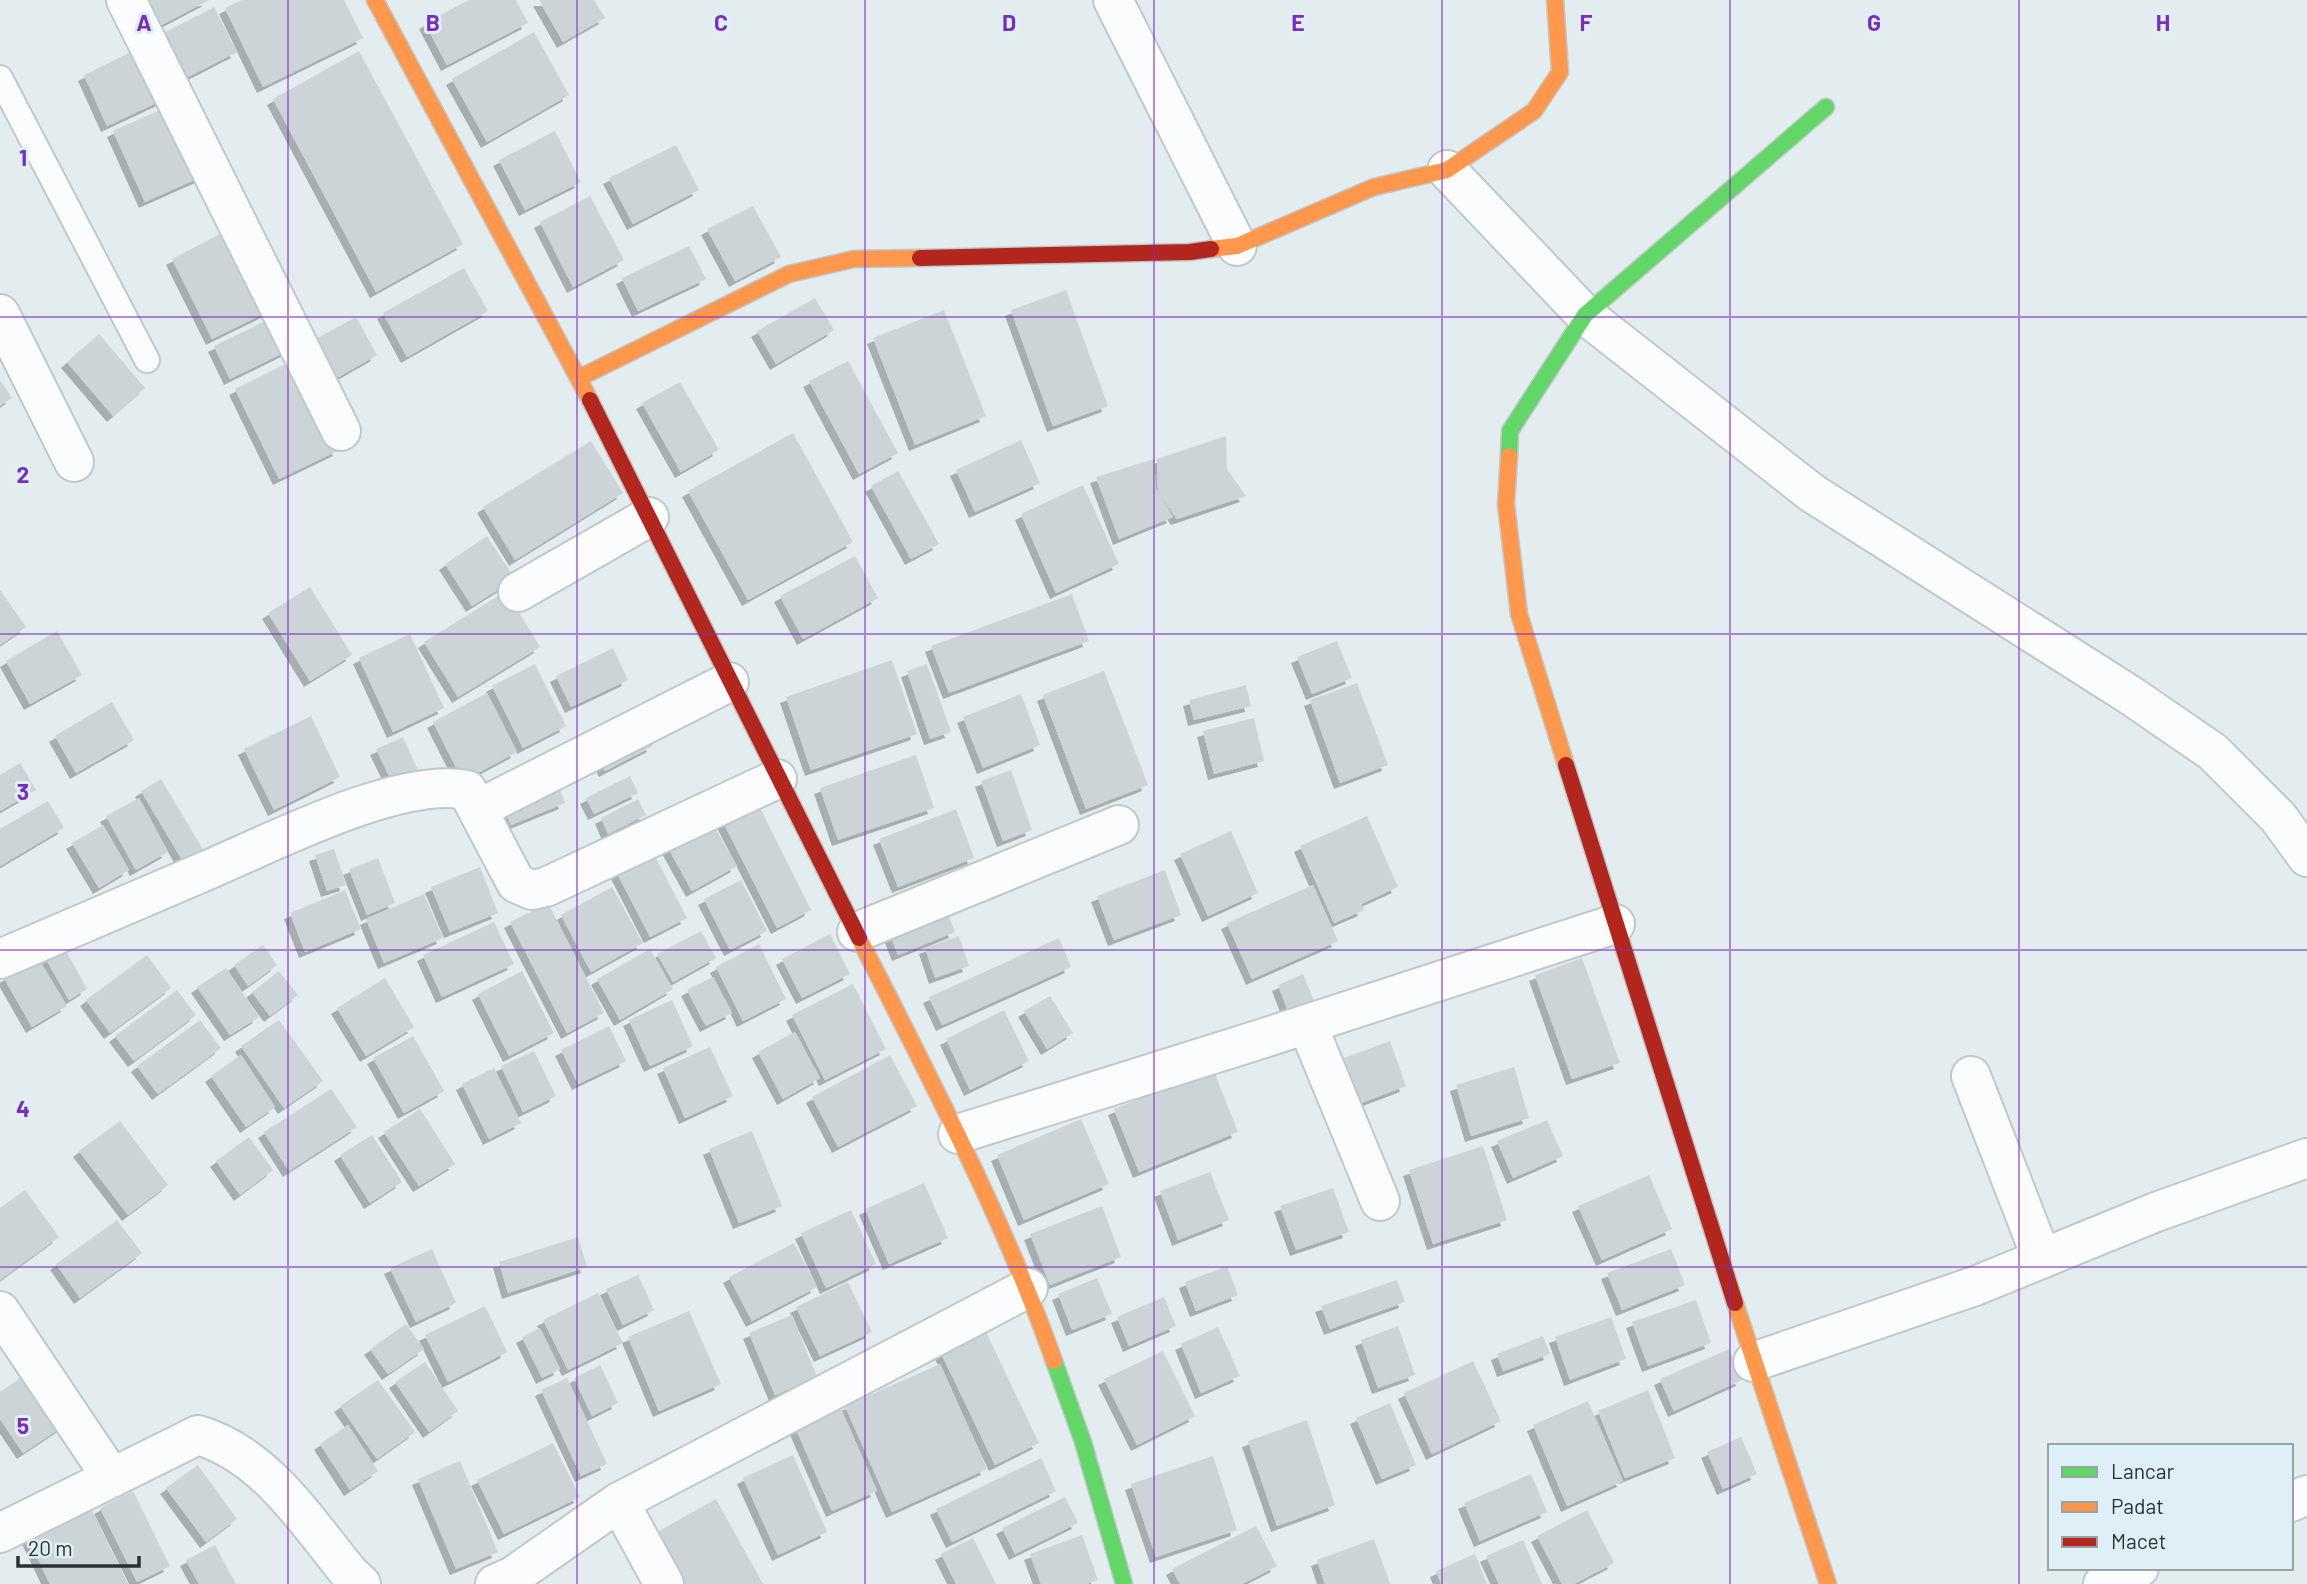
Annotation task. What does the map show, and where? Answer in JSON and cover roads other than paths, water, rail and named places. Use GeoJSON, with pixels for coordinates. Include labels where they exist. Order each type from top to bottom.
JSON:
{"type":"FeatureCollection","features":[{"type":"Feature","properties":{"kind":"street"},"geometry":{"type":"LineString","coordinates":[[126,0],[341,431]]}},
{"type":"Feature","properties":{"kind":"street"},"geometry":{"type":"LineString","coordinates":[[375,0],[579,378],[777,779],[958,1134],[1028,1288],[1083,1442],[1124,1584]]}},
{"type":"Feature","properties":{"kind":"street"},"geometry":{"type":"LineString","coordinates":[[1113,0],[1237,246]]}},
{"type":"Feature","properties":{"kind":"street"},"geometry":{"type":"LineString","coordinates":[[579,378],[789,274],[854,259],[1176,252],[1237,246],[1374,187],[1447,170],[1534,111],[1560,72],[1555,0]]}},
{"type":"Feature","properties":{"kind":"street"},"geometry":{"type":"LineString","coordinates":[[1826,107],[1584,314],[1510,431],[1506,504],[1519,614],[1753,1362],[1828,1584]]}},
{"type":"Feature","properties":{"kind":"street"},"geometry":{"type":"LineString","coordinates":[[1447,170],[1584,314],[1812,493],[2130,695],[2213,752],[2277,817],[2307,857]]}},
{"type":"Feature","properties":{"kind":"street"},"geometry":{"type":"LineString","coordinates":[[0,314],[74,462]]}},
{"type":"Feature","properties":{"kind":"street"},"geometry":{"type":"LineString","coordinates":[[518,592],[649,517]]}},
{"type":"Feature","properties":{"kind":"street"},"geometry":{"type":"LineString","coordinates":[[478,808],[729,682]]}},
{"type":"Feature","properties":{"kind":"street"},"geometry":{"type":"LineString","coordinates":[[0,959],[316,822],[393,797],[450,787],[467,790],[516,883],[532,890],[545,887],[777,779]]}},
{"type":"Feature","properties":{"kind":"street"},"geometry":{"type":"LineString","coordinates":[[857,932],[1119,825]]}},
{"type":"Feature","properties":{"kind":"street"},"geometry":{"type":"LineString","coordinates":[[958,1134],[1615,924]]}},
{"type":"Feature","properties":{"kind":"street"},"geometry":{"type":"LineString","coordinates":[[1307,1024],[1380,1201]]}},
{"type":"Feature","properties":{"kind":"street"},"geometry":{"type":"LineString","coordinates":[[1971,1076],[2042,1259]]}},
{"type":"Feature","properties":{"kind":"street"},"geometry":{"type":"LineString","coordinates":[[1753,1362],[1975,1286],[2156,1212],[2307,1158]]}},
{"type":"Feature","properties":{"kind":"street"},"geometry":{"type":"LineString","coordinates":[[495,1584],[513,1577],[619,1502],[1028,1288]]}},
{"type":"Feature","properties":{"kind":"street"},"geometry":{"type":"LineString","coordinates":[[0,1311],[112,1478]]}},
{"type":"Feature","properties":{"kind":"street"},"geometry":{"type":"LineString","coordinates":[[0,1533],[198,1435],[222,1442],[268,1475],[361,1584]]}},
{"type":"Feature","properties":{"kind":"street"},"geometry":{"type":"LineString","coordinates":[[619,1502],[664,1584]]}},
{"type":"Feature","properties":{"kind":"street"},"geometry":{"type":"LineString","coordinates":[[2103,1584],[2134,1570]]}},
{"type":"Feature","properties":{"kind":"lane"},"geometry":{"type":"LineString","coordinates":[[0,78],[147,360]]}}]}
